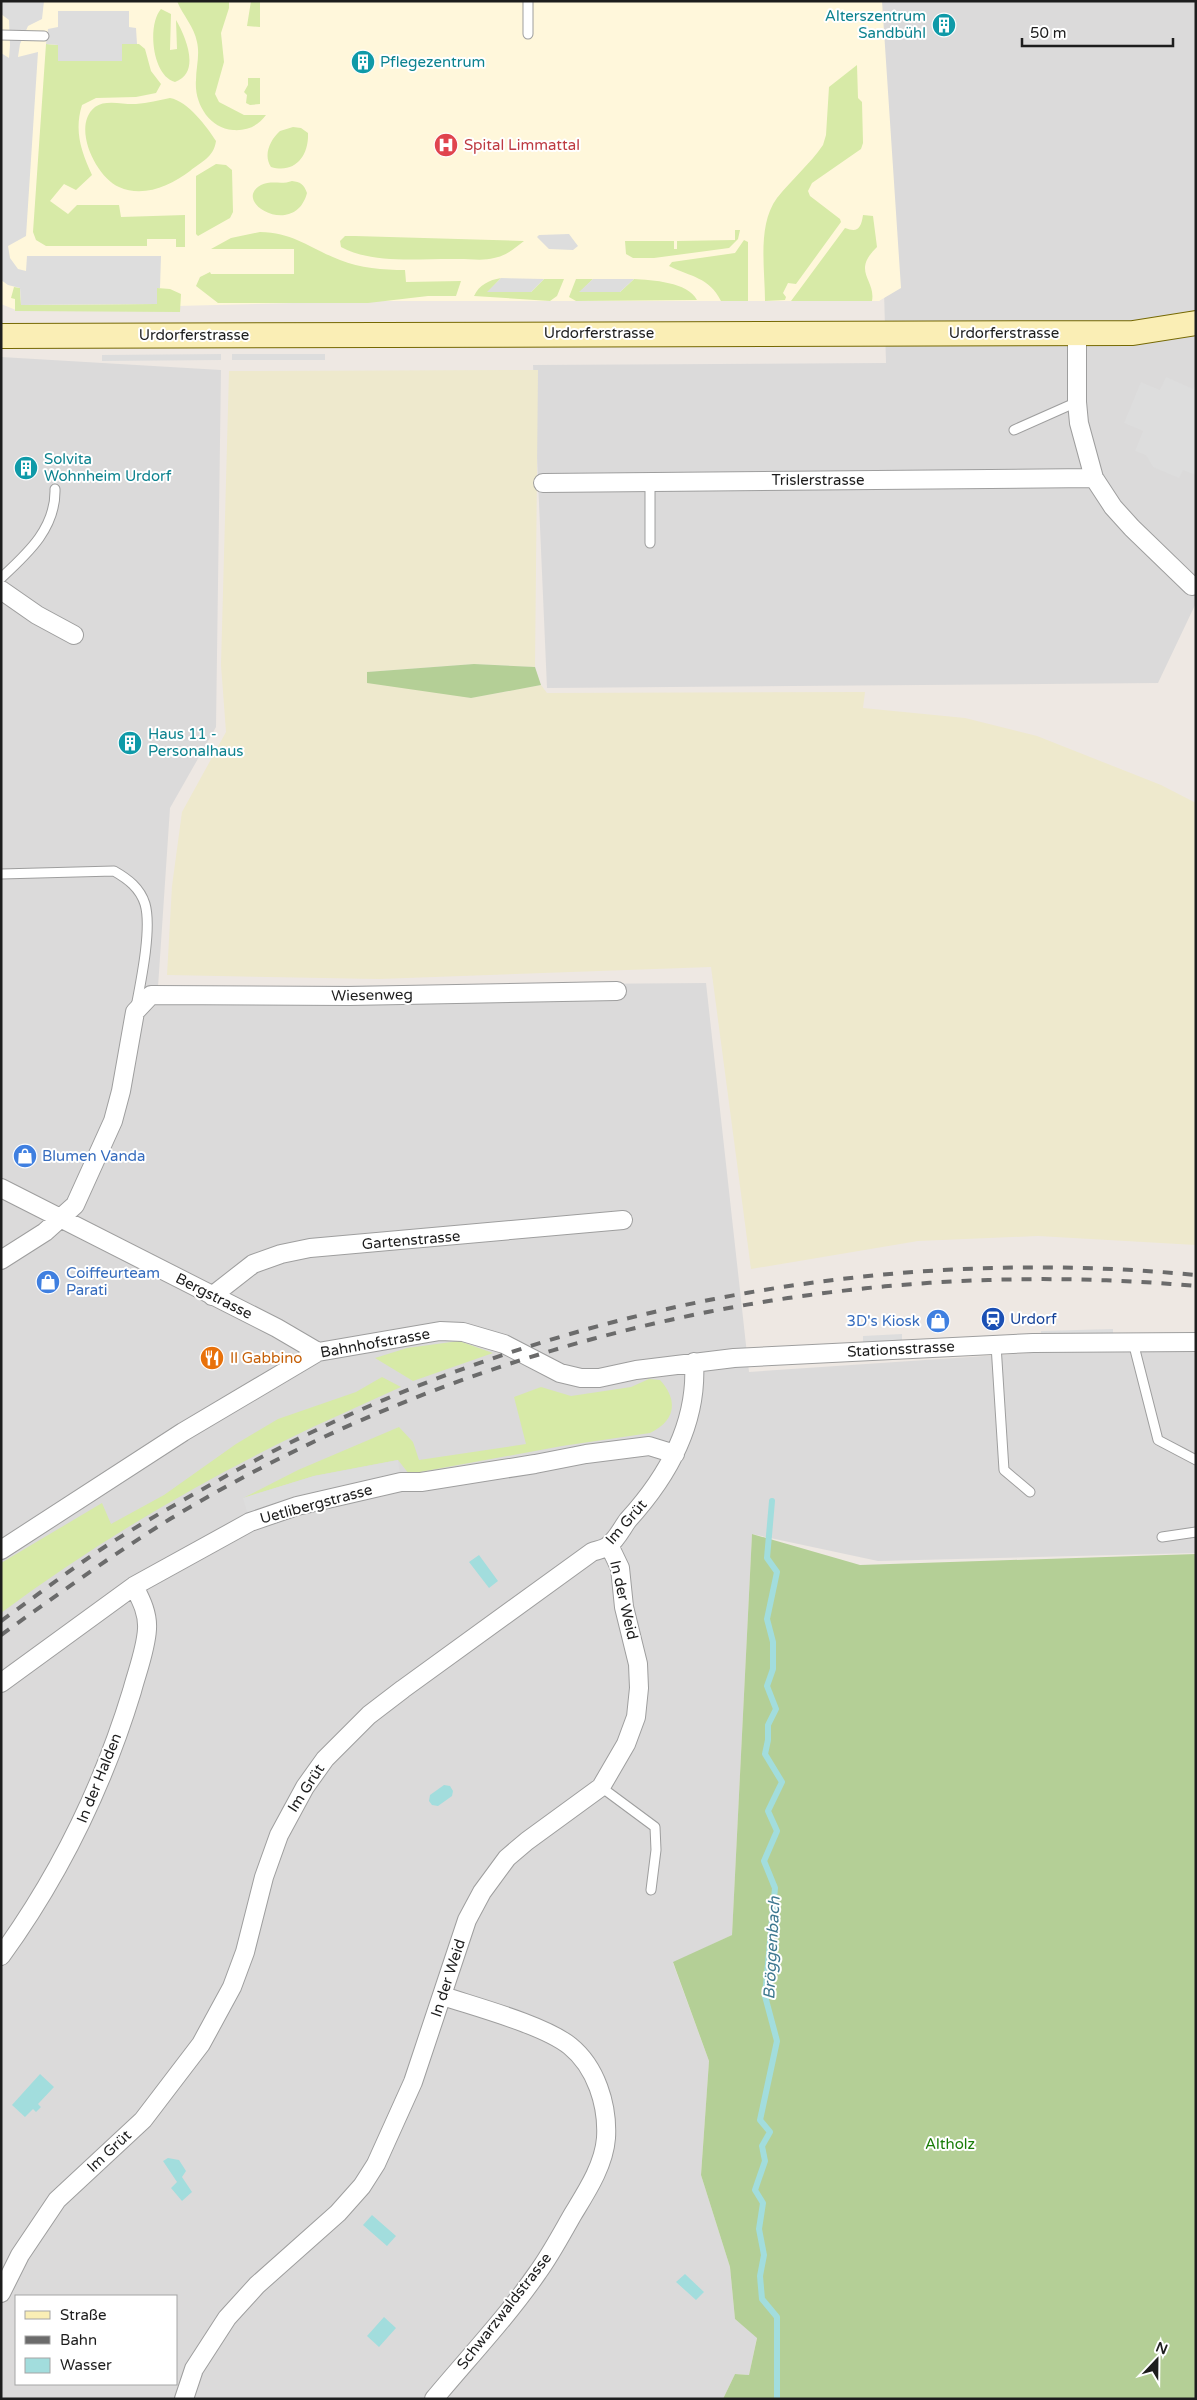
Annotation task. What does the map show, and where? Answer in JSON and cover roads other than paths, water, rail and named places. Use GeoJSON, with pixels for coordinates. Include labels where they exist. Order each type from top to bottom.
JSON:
{"type":"FeatureCollection","features":[{"type":"Feature","properties":{"kind":"main road","name":"Urdorferstrasse"},"geometry":{"type":"LineString","coordinates":[[1,336],[1133,333],[1196,323]]}},
{"type":"Feature","properties":{"kind":"street"},"geometry":{"type":"LineString","coordinates":[[1077,333],[1077,402],[1079,422],[1094,478],[1113,507],[1132,528],[1192,586]]}},
{"type":"Feature","properties":{"kind":"street","name":"Trislerstrasse"},"geometry":{"type":"LineString","coordinates":[[543,483],[1094,478]]}},
{"type":"Feature","properties":{"kind":"street"},"geometry":{"type":"LineString","coordinates":[[1,590],[37,614],[74,635]]}},
{"type":"Feature","properties":{"kind":"street","name":"Wiesenweg"},"geometry":{"type":"LineString","coordinates":[[135,1012],[151,995],[162,993],[349,996],[617,991]]}},
{"type":"Feature","properties":{"kind":"street"},"geometry":{"type":"LineString","coordinates":[[1,1260],[45,1232],[75,1205],[113,1121],[121,1091],[135,1012]]}},
{"type":"Feature","properties":{"kind":"street","name":"Bergstrasse"},"geometry":{"type":"LineString","coordinates":[[2,1189],[277,1328],[318,1352]]}},
{"type":"Feature","properties":{"kind":"street","name":"Gartenstrasse"},"geometry":{"type":"LineString","coordinates":[[212,1296],[254,1264],[281,1254],[310,1248],[623,1220]]}},
{"type":"Feature","properties":{"kind":"street","name":"Bahnhofstrasse"},"geometry":{"type":"LineString","coordinates":[[1,1550],[182,1432],[318,1352],[440,1331],[463,1332],[484,1337],[515,1350],[560,1373],[581,1378],[599,1378],[636,1370],[734,1358]]}},
{"type":"Feature","properties":{"kind":"street","name":"Stationsstrasse"},"geometry":{"type":"LineString","coordinates":[[734,1358],[1068,1342],[1133,1342]]}},
{"type":"Feature","properties":{"kind":"street"},"geometry":{"type":"LineString","coordinates":[[1133,1342],[1196,1342]]}},
{"type":"Feature","properties":{"kind":"street","name":"Im Grüt"},"geometry":{"type":"LineString","coordinates":[[1,2293],[20,2255],[57,2200],[143,2120],[201,2044],[232,1987],[246,1952],[264,1877],[279,1836],[305,1787],[325,1758],[357,1726],[403,1689],[592,1552],[609,1545],[667,1471],[675,1454],[688,1422],[695,1374],[694,1362]]}},
{"type":"Feature","properties":{"kind":"street","name":"Uetlibergstrasse"},"geometry":{"type":"LineString","coordinates":[[1,1682],[134,1586],[250,1522],[297,1506],[401,1482],[420,1482],[526,1466],[586,1454],[649,1446],[675,1454]]}},
{"type":"Feature","properties":{"kind":"street","name":"In der Weid"},"geometry":{"type":"LineString","coordinates":[[184,2399],[194,2369],[227,2318],[256,2285],[338,2213],[362,2186],[376,2164],[399,2117],[443,1996],[467,1920],[496,1871],[527,1841],[601,1787],[626,1744],[636,1717],[639,1688],[638,1664],[624,1607],[620,1568],[609,1545]]}},
{"type":"Feature","properties":{"kind":"street","name":"In der Halden"},"geometry":{"type":"LineString","coordinates":[[1,1956],[32,1910],[71,1843],[89,1806],[125,1713],[147,1629],[146,1611],[134,1586]]}},
{"type":"Feature","properties":{"kind":"street","name":"Schwarzwaldstrasse"},"geometry":{"type":"LineString","coordinates":[[434,2399],[538,2272],[598,2169],[606,2139],[606,2114],[599,2088],[586,2062],[570,2045],[555,2036],[527,2025],[443,1996]]}},
{"type":"Feature","properties":{"kind":"lane"},"geometry":{"type":"LineString","coordinates":[[528,1],[528,34]]}},
{"type":"Feature","properties":{"kind":"lane"},"geometry":{"type":"LineString","coordinates":[[1,36],[44,36]]}},
{"type":"Feature","properties":{"kind":"lane"},"geometry":{"type":"LineString","coordinates":[[1014,430],[1077,402]]}},
{"type":"Feature","properties":{"kind":"lane"},"geometry":{"type":"LineString","coordinates":[[650,482],[650,543]]}},
{"type":"Feature","properties":{"kind":"lane"},"geometry":{"type":"LineString","coordinates":[[1,578],[36,546],[56,501],[55,489]]}},
{"type":"Feature","properties":{"kind":"lane"},"geometry":{"type":"LineString","coordinates":[[1,874],[114,871],[129,879],[141,894],[145,904],[147,919],[142,978],[135,1012]]}},
{"type":"Feature","properties":{"kind":"lane"},"geometry":{"type":"LineString","coordinates":[[1133,1342],[1158,1440],[1196,1460]]}},
{"type":"Feature","properties":{"kind":"lane"},"geometry":{"type":"LineString","coordinates":[[996,1345],[1004,1470],[1030,1492]]}},
{"type":"Feature","properties":{"kind":"lane"},"geometry":{"type":"LineString","coordinates":[[1162,1537],[1196,1532]]}},
{"type":"Feature","properties":{"kind":"lane"},"geometry":{"type":"LineString","coordinates":[[601,1787],[655,1827],[656,1850],[651,1890]]}},
{"type":"Feature","properties":{"kind":"water"},"geometry":{"type":"Polygon","coordinates":[[[479,1555],[498,1581],[489,1588],[469,1562],[479,1555]]]}},
{"type":"Feature","properties":{"kind":"water"},"geometry":{"type":"Polygon","coordinates":[[[444,1785],[450,1786],[453,1791],[452,1796],[438,1806],[432,1805],[429,1801],[430,1795],[444,1785]]]}},
{"type":"Feature","properties":{"kind":"water"},"geometry":{"type":"Polygon","coordinates":[[[40,2074],[54,2087],[38,2104],[41,2107],[36,2112],[33,2109],[25,2117],[12,2105],[40,2074]]]}},
{"type":"Feature","properties":{"kind":"water"},"geometry":{"type":"Polygon","coordinates":[[[168,2158],[179,2160],[186,2171],[182,2177],[192,2192],[182,2201],[171,2188],[177,2182],[163,2161],[168,2158]]]}},
{"type":"Feature","properties":{"kind":"water"},"geometry":{"type":"Polygon","coordinates":[[[372,2215],[396,2236],[387,2246],[363,2225],[372,2215]]]}},
{"type":"Feature","properties":{"kind":"water"},"geometry":{"type":"Polygon","coordinates":[[[685,2274],[704,2292],[696,2300],[676,2282],[685,2274]]]}},
{"type":"Feature","properties":{"kind":"water"},"geometry":{"type":"Polygon","coordinates":[[[384,2317],[396,2328],[379,2347],[367,2336],[384,2317]]]}},
{"type":"Feature","properties":{"kind":"waterway","name":"Bröggenbach"},"geometry":{"type":"LineString","coordinates":[[772,1501],[767,1558],[777,1572],[767,1619],[773,1642],[773,1669],[767,1686],[776,1709],[768,1725],[768,1740],[765,1754],[782,1782],[768,1811],[777,1831],[764,1861],[775,1888],[765,1996],[777,2041],[760,2120],[770,2132],[762,2146],[765,2161],[755,2190],[763,2203],[759,2229],[764,2255],[760,2276],[762,2299],[777,2317],[777,2399]]}},
{"type":"Feature","properties":{"kind":"railway"},"geometry":{"type":"LineString","coordinates":[[1,1621],[82,1562],[137,1527],[210,1485],[324,1426],[442,1377],[563,1336],[687,1305],[813,1283],[940,1270],[1068,1268],[1196,1275]]}},
{"type":"Feature","properties":{"kind":"railway"},"geometry":{"type":"LineString","coordinates":[[1,1635],[106,1561],[170,1519],[287,1455],[409,1400],[536,1356],[665,1321],[796,1297],[929,1283],[1063,1279],[1196,1286]]}},
{"type":"Feature","properties":{"kind":"place","name":"Alterszentrum Sandbühl"},"geometry":{"type":"Point","coordinates":[944,25]}},
{"type":"Feature","properties":{"kind":"place","name":"Pflegezentrum"},"geometry":{"type":"Point","coordinates":[363,62]}},
{"type":"Feature","properties":{"kind":"place","name":"Spital Limmattal"},"geometry":{"type":"Point","coordinates":[446,145]}},
{"type":"Feature","properties":{"kind":"place","name":"Solvita Wohnheim Urdorf"},"geometry":{"type":"Point","coordinates":[26,468]}},
{"type":"Feature","properties":{"kind":"place","name":"Haus 11 - Personalhaus"},"geometry":{"type":"Point","coordinates":[130,743]}},
{"type":"Feature","properties":{"kind":"place","name":"Blumen Vanda"},"geometry":{"type":"Point","coordinates":[25,1156]}},
{"type":"Feature","properties":{"kind":"place","name":"Coiffeurteam Parati"},"geometry":{"type":"Point","coordinates":[48,1282]}},
{"type":"Feature","properties":{"kind":"place","name":"Urdorf"},"geometry":{"type":"Point","coordinates":[993,1319]}},
{"type":"Feature","properties":{"kind":"place","name":"3D's Kiosk"},"geometry":{"type":"Point","coordinates":[938,1321]}},
{"type":"Feature","properties":{"kind":"place","name":"Il Gabbino"},"geometry":{"type":"Point","coordinates":[212,1358]}},
{"type":"Feature","properties":{"kind":"park label","name":"Altholz"},"geometry":{"type":"Point","coordinates":[950,2144]}}]}
